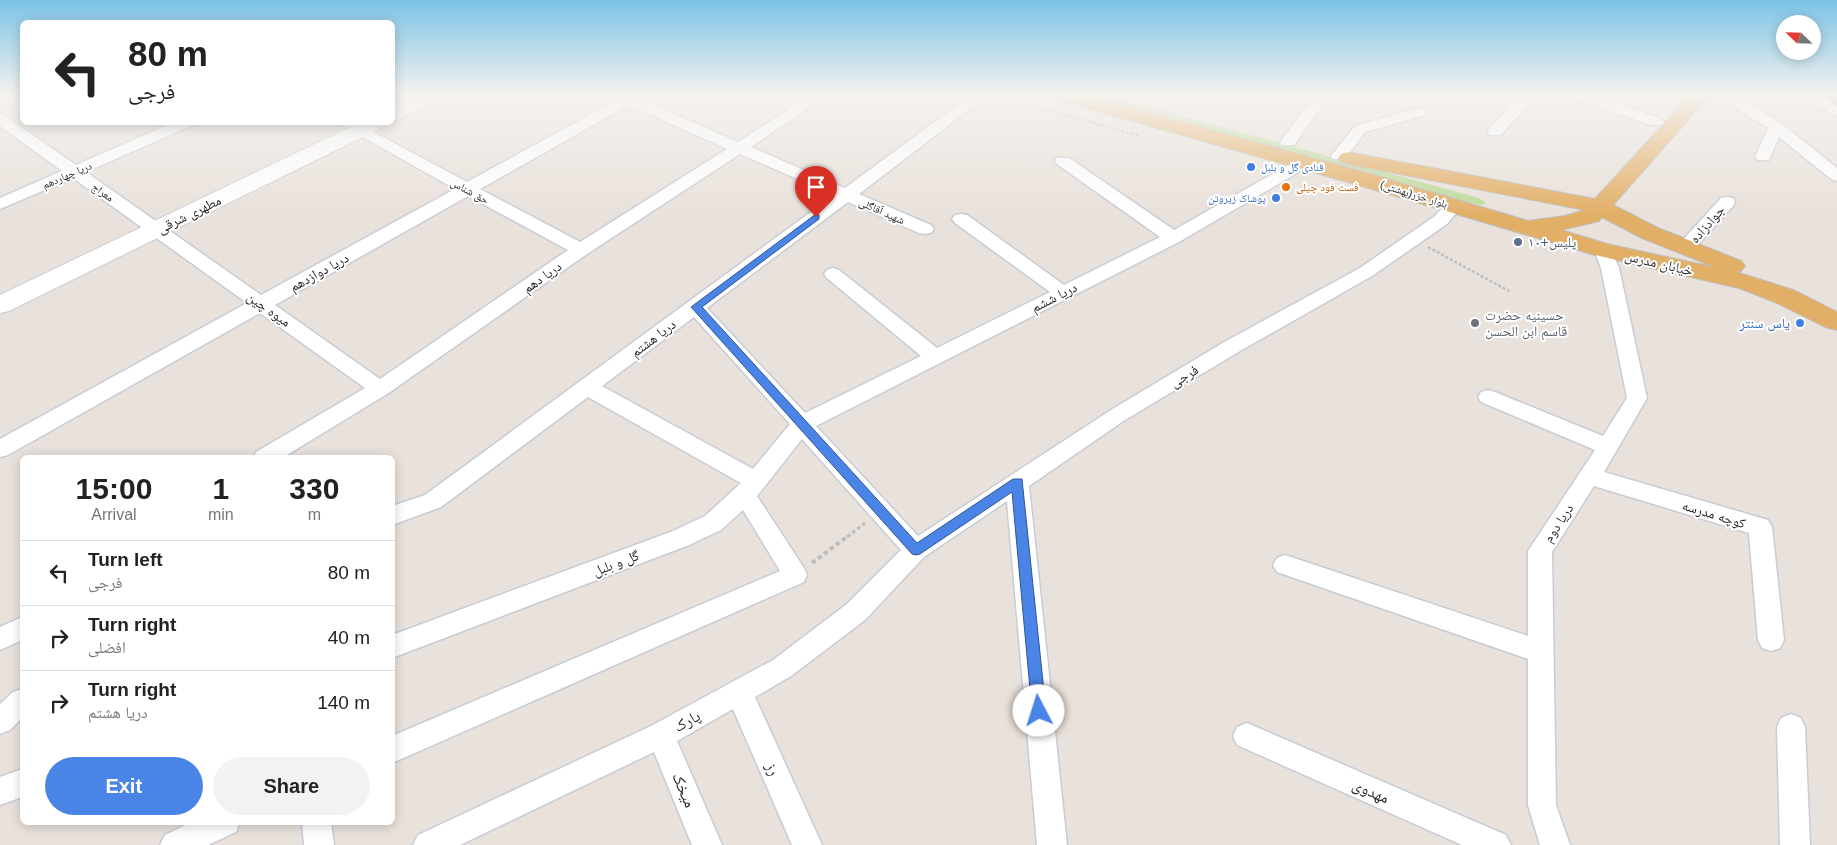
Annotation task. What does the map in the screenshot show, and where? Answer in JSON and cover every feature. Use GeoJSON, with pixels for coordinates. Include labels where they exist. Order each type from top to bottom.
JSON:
{"type":"FeatureCollection","features":[{"type":"Feature","properties":{"kind":"main road","name":"مطهری شرقی"},"geometry":{"type":"LineString","coordinates":[[0,305],[157,230],[343,134]]}},
{"type":"Feature","properties":{"kind":"main road","name":"بلوار خزر(بهشتی)"},"geometry":{"type":"LineString","coordinates":[[1200,134],[1477,212]]}},
{"type":"Feature","properties":{"kind":"main road"},"geometry":{"type":"LineString","coordinates":[[1260,134],[1492,195],[1500,205],[1496,210],[1490,212],[1477,212]]}},
{"type":"Feature","properties":{"kind":"main road"},"geometry":{"type":"LineString","coordinates":[[1339,156],[1519,192],[1563,193],[1598,186],[1645,134]]}},
{"type":"Feature","properties":{"kind":"main road"},"geometry":{"type":"LineString","coordinates":[[1525,227],[1566,223],[1591,216],[1664,134]]}},
{"type":"Feature","properties":{"kind":"main road","name":"خیابان مدرس"},"geometry":{"type":"LineString","coordinates":[[1519,192],[1582,202],[1598,207],[1650,233],[1788,287],[1837,309]]}},
{"type":"Feature","properties":{"kind":"main road","name":"خیابان مدرس"},"geometry":{"type":"LineString","coordinates":[[1477,212],[1602,250],[1745,282],[1784,296],[1837,322]]}},
{"type":"Feature","properties":{"kind":"main road"},"geometry":{"type":"LineString","coordinates":[[1650,233],[1638,234],[1634,238],[1635,243],[1641,249],[1676,258],[1745,282]]}},
{"type":"Feature","properties":{"kind":"street","name":"معراج"},"geometry":{"type":"LineString","coordinates":[[19,134],[157,230]]}},
{"type":"Feature","properties":{"kind":"street","name":"دریا چهاردهم"},"geometry":{"type":"LineString","coordinates":[[0,204],[160,134]]}},
{"type":"Feature","properties":{"kind":"street","name":"حق شناس"},"geometry":{"type":"LineString","coordinates":[[377,134],[468,190],[581,250]]}},
{"type":"Feature","properties":{"kind":"street","name":"دریا دوازدهم"},"geometry":{"type":"LineString","coordinates":[[0,449],[468,190],[564,134]]}},
{"type":"Feature","properties":{"kind":"street","name":"شهید آقاگلی"},"geometry":{"type":"LineString","coordinates":[[710,134],[925,230]]}},
{"type":"Feature","properties":{"kind":"street","name":"دریا دهم"},"geometry":{"type":"LineString","coordinates":[[267,455],[380,389],[581,250],[761,134]]}},
{"type":"Feature","properties":{"kind":"street","name":"دریا هشتم"},"geometry":{"type":"LineString","coordinates":[[395,515],[433,502],[929,134]]}},
{"type":"Feature","properties":{"kind":"street"},"geometry":{"type":"LineString","coordinates":[[1288,142],[1294,134]]}},
{"type":"Feature","properties":{"kind":"street"},"geometry":{"type":"LineString","coordinates":[[1339,156],[1356,134]]}},
{"type":"Feature","properties":{"kind":"street"},"geometry":{"type":"LineString","coordinates":[[1763,157],[1772,134]]}},
{"type":"Feature","properties":{"kind":"street"},"geometry":{"type":"LineString","coordinates":[[1786,134],[1837,176]]}},
{"type":"Feature","properties":{"kind":"street"},"geometry":{"type":"LineString","coordinates":[[1063,161],[1173,238]]}},
{"type":"Feature","properties":{"kind":"street","name":"دریا ششم"},"geometry":{"type":"LineString","coordinates":[[802,424],[1173,238],[1303,163]]}},
{"type":"Feature","properties":{"kind":"street","name":"جوادزاده"},"geometry":{"type":"LineString","coordinates":[[1686,247],[1727,202]]}},
{"type":"Feature","properties":{"kind":"street","name":"فرجی"},"geometry":{"type":"LineString","coordinates":[[916,550],[1118,415],[1233,346],[1366,272],[1441,220],[1453,206]]}},
{"type":"Feature","properties":{"kind":"street"},"geometry":{"type":"LineString","coordinates":[[961,219],[1063,293]]}},
{"type":"Feature","properties":{"kind":"street","name":"میوه چین"},"geometry":{"type":"LineString","coordinates":[[157,230],[380,389]]}},
{"type":"Feature","properties":{"kind":"street","name":"دریا دوم"},"geometry":{"type":"LineString","coordinates":[[1555,845],[1542,805],[1540,551],[1637,398],[1610,268],[1602,250]]}},
{"type":"Feature","properties":{"kind":"street"},"geometry":{"type":"LineString","coordinates":[[833,274],[935,357]]}},
{"type":"Feature","properties":{"kind":"street"},"geometry":{"type":"LineString","coordinates":[[696,307],[916,550]]}},
{"type":"Feature","properties":{"kind":"street"},"geometry":{"type":"LineString","coordinates":[[395,749],[795,575],[750,488],[587,387]]}},
{"type":"Feature","properties":{"kind":"street"},"geometry":{"type":"LineString","coordinates":[[1488,397],[1607,446]]}},
{"type":"Feature","properties":{"kind":"street","name":"گل و بلبل"},"geometry":{"type":"LineString","coordinates":[[395,646],[681,538],[713,522],[750,488],[802,424]]}},
{"type":"Feature","properties":{"kind":"street","name":"کوچه مدرسه"},"geometry":{"type":"LineString","coordinates":[[1589,476],[1760,527],[1771,640]]}},
{"type":"Feature","properties":{"kind":"street"},"geometry":{"type":"LineString","coordinates":[[1017,482],[1052,845]]}},
{"type":"Feature","properties":{"kind":"street","name":"پارک"},"geometry":{"type":"LineString","coordinates":[[428,845],[661,735],[782,668],[856,612],[916,550]]}},
{"type":"Feature","properties":{"kind":"street"},"geometry":{"type":"LineString","coordinates":[[1285,565],[1542,652]]}},
{"type":"Feature","properties":{"kind":"street"},"geometry":{"type":"LineString","coordinates":[[0,639],[20,629]]}},
{"type":"Feature","properties":{"kind":"street","name":"رز"},"geometry":{"type":"LineString","coordinates":[[739,692],[806,845]]}},
{"type":"Feature","properties":{"kind":"street"},"geometry":{"type":"LineString","coordinates":[[0,721],[20,703]]}},
{"type":"Feature","properties":{"kind":"street"},"geometry":{"type":"LineString","coordinates":[[1791,726],[1795,845]]}},
{"type":"Feature","properties":{"kind":"street","name":"میخک"},"geometry":{"type":"LineString","coordinates":[[661,735],[706,845]]}},
{"type":"Feature","properties":{"kind":"street","name":"مهدوی"},"geometry":{"type":"LineString","coordinates":[[1247,736],[1496,845]]}},
{"type":"Feature","properties":{"kind":"street"},"geometry":{"type":"LineString","coordinates":[[0,791],[20,784]]}},
{"type":"Feature","properties":{"kind":"street"},"geometry":{"type":"LineString","coordinates":[[175,845],[219,825]]}},
{"type":"Feature","properties":{"kind":"street"},"geometry":{"type":"LineString","coordinates":[[316,825],[319,845]]}},
{"type":"Feature","properties":{"kind":"path"},"geometry":{"type":"LineString","coordinates":[[1414,240],[1509,291]]}},
{"type":"Feature","properties":{"kind":"path"},"geometry":{"type":"LineString","coordinates":[[795,575],[880,510]]}},
{"type":"Feature","properties":{"kind":"green space"},"geometry":{"type":"Polygon","coordinates":[[[1209,134],[1249,134],[1479,198],[1486,203],[1481,205],[1356,177],[1209,134]]]}},
{"type":"Feature","properties":{"kind":"place","name":"قنادی گل و بلبل"},"geometry":{"type":"Point","coordinates":[1251,167]}},
{"type":"Feature","properties":{"kind":"place","name":"فست فود چیلی"},"geometry":{"type":"Point","coordinates":[1286,187]}},
{"type":"Feature","properties":{"kind":"place","name":"پوشاک زیروتن"},"geometry":{"type":"Point","coordinates":[1276,198]}},
{"type":"Feature","properties":{"kind":"place","name":"پلیس+١٠"},"geometry":{"type":"Point","coordinates":[1518,242]}},
{"type":"Feature","properties":{"kind":"place","name":"حسینیه حضرت قاسم ابن الحسن"},"geometry":{"type":"Point","coordinates":[1475,323]}},
{"type":"Feature","properties":{"kind":"place","name":"یاس سنتر"},"geometry":{"type":"Point","coordinates":[1800,323]}},
{"type":"Feature","properties":{"kind":"route"},"geometry":{"type":"LineString","coordinates":[[816,217],[696,307],[916,550],[1017,482],[1039,711]]}}]}
